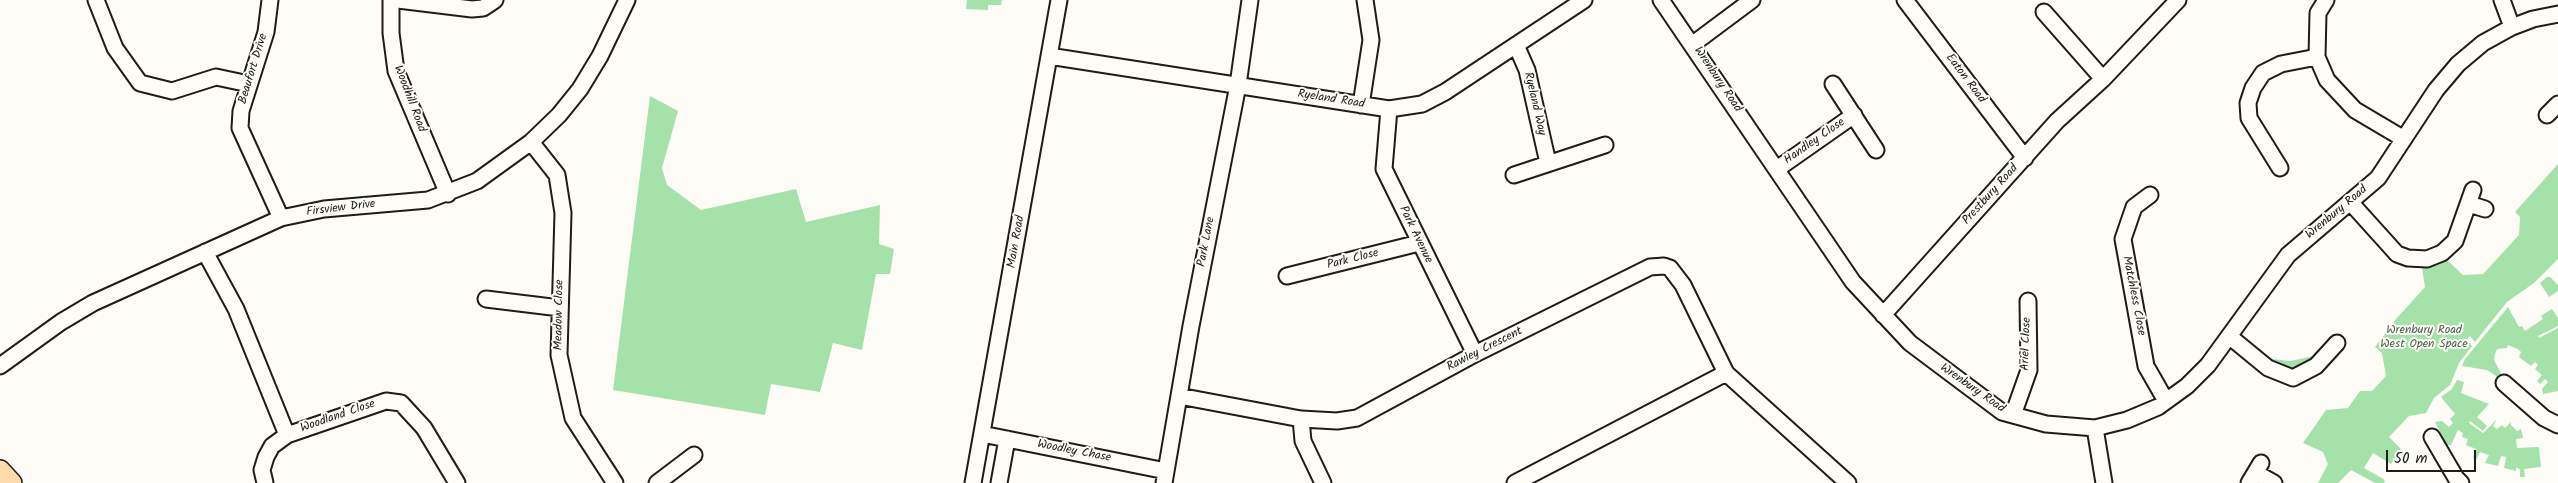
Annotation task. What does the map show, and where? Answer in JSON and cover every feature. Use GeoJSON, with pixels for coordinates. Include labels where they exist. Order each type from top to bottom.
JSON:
{"type":"FeatureCollection","features":[{"type":"Feature","properties":{"kind":"main road"},"geometry":{"type":"LineString","coordinates":[[0,470],[12,483]]}},
{"type":"Feature","properties":{"kind":"street"},"geometry":{"type":"LineString","coordinates":[[96,0],[114,48],[140,83],[172,91],[216,77],[250,84]]}},
{"type":"Feature","properties":{"kind":"street","name":"Beaufort Drive"},"geometry":{"type":"LineString","coordinates":[[270,0],[266,32],[241,110],[240,128],[281,218]]}},
{"type":"Feature","properties":{"kind":"street","name":"Woodhill Road"},"geometry":{"type":"LineString","coordinates":[[391,0],[391,33],[396,71],[448,194]]}},
{"type":"Feature","properties":{"kind":"street"},"geometry":{"type":"LineString","coordinates":[[398,0],[472,10],[483,8],[495,0]]}},
{"type":"Feature","properties":{"kind":"street","name":"Firsview Drive"},"geometry":{"type":"LineString","coordinates":[[0,366],[61,322],[93,303],[281,218],[324,209],[428,200],[448,194],[477,180],[503,164],[531,142],[559,115],[580,89],[600,56],[627,0]]}},
{"type":"Feature","properties":{"kind":"street","name":"Main Road"},"geometry":{"type":"LineString","coordinates":[[974,483],[1059,0]]}},
{"type":"Feature","properties":{"kind":"street","name":"Park Lane"},"geometry":{"type":"LineString","coordinates":[[1165,477],[1238,86],[1250,0]]}},
{"type":"Feature","properties":{"kind":"street"},"geometry":{"type":"LineString","coordinates":[[1361,105],[1371,40],[1365,0]]}},
{"type":"Feature","properties":{"kind":"street","name":"Ryeland Road"},"geometry":{"type":"LineString","coordinates":[[1049,56],[1389,109],[1422,104],[1445,92],[1584,0]]}},
{"type":"Feature","properties":{"kind":"street","name":"Wrenbury Road"},"geometry":{"type":"LineString","coordinates":[[1661,0],[1693,44],[1853,282],[1910,343],[1949,375],[2002,412],[2046,424],[2095,428],[2127,420],[2158,407],[2187,386],[2208,366],[2288,255],[2378,178],[2436,90],[2458,64],[2484,43],[2512,27],[2533,19],[2558,14]]}},
{"type":"Feature","properties":{"kind":"street"},"geometry":{"type":"LineString","coordinates":[[1693,44],[1752,0]]}},
{"type":"Feature","properties":{"kind":"street","name":"Eaton Road"},"geometry":{"type":"LineString","coordinates":[[1905,0],[2025,158]]}},
{"type":"Feature","properties":{"kind":"street","name":"Prestbury Road"},"geometry":{"type":"LineString","coordinates":[[1883,315],[2058,121],[2103,79],[2178,0]]}},
{"type":"Feature","properties":{"kind":"street"},"geometry":{"type":"LineString","coordinates":[[2326,0],[2318,13],[2317,57],[2327,80],[2356,110],[2404,139]]}},
{"type":"Feature","properties":{"kind":"street"},"geometry":{"type":"LineString","coordinates":[[2502,0],[2512,27]]}},
{"type":"Feature","properties":{"kind":"street"},"geometry":{"type":"LineString","coordinates":[[2044,12],[2103,79]]}},
{"type":"Feature","properties":{"kind":"street","name":"Ryeland Way"},"geometry":{"type":"LineString","coordinates":[[1516,45],[1527,70],[1548,163]]}},
{"type":"Feature","properties":{"kind":"street"},"geometry":{"type":"LineString","coordinates":[[2280,168],[2248,118],[2248,103],[2253,88],[2263,73],[2281,64],[2317,57]]}},
{"type":"Feature","properties":{"kind":"street","name":"Handley Close"},"geometry":{"type":"LineString","coordinates":[[1834,84],[1876,150]]}},
{"type":"Feature","properties":{"kind":"street"},"geometry":{"type":"LineString","coordinates":[[2547,115],[2558,104]]}},
{"type":"Feature","properties":{"kind":"street","name":"Park Avenue"},"geometry":{"type":"LineString","coordinates":[[1389,109],[1384,169],[1475,354]]}},
{"type":"Feature","properties":{"kind":"street","name":"Handley Close"},"geometry":{"type":"LineString","coordinates":[[1777,169],[1854,115]]}},
{"type":"Feature","properties":{"kind":"street","name":"Meadow Close"},"geometry":{"type":"LineString","coordinates":[[531,142],[556,175],[563,213],[559,355],[573,418],[615,483]]}},
{"type":"Feature","properties":{"kind":"street"},"geometry":{"type":"LineString","coordinates":[[1514,175],[1605,145]]}},
{"type":"Feature","properties":{"kind":"street","name":"Matchless Close"},"geometry":{"type":"LineString","coordinates":[[2150,196],[2134,207],[2122,239],[2146,366],[2166,401]]}},
{"type":"Feature","properties":{"kind":"street"},"geometry":{"type":"LineString","coordinates":[[2351,203],[2397,254],[2408,258],[2427,259],[2442,253],[2455,241],[2471,197],[2485,210]]}},
{"type":"Feature","properties":{"kind":"street","name":"Park Close"},"geometry":{"type":"LineString","coordinates":[[1287,276],[1419,243]]}},
{"type":"Feature","properties":{"kind":"street","name":"Woodland Close"},"geometry":{"type":"LineString","coordinates":[[205,252],[236,309],[288,435],[375,404],[386,401],[401,403],[424,428],[458,483]]}},
{"type":"Feature","properties":{"kind":"street","name":"Rawley Crescent"},"geometry":{"type":"LineString","coordinates":[[1179,396],[1301,419],[1337,421],[1357,418],[1475,354],[1650,267],[1664,266],[1676,273],[1726,373],[1848,483]]}},
{"type":"Feature","properties":{"kind":"street"},"geometry":{"type":"LineString","coordinates":[[486,299],[560,308]]}},
{"type":"Feature","properties":{"kind":"street","name":"Ariel Close"},"geometry":{"type":"LineString","coordinates":[[2013,415],[2029,370],[2028,301]]}},
{"type":"Feature","properties":{"kind":"street"},"geometry":{"type":"LineString","coordinates":[[2229,336],[2268,368],[2293,378],[2316,366],[2337,343]]}},
{"type":"Feature","properties":{"kind":"street"},"geometry":{"type":"LineString","coordinates":[[1515,483],[1726,373]]}},
{"type":"Feature","properties":{"kind":"street"},"geometry":{"type":"LineString","coordinates":[[2507,393],[2544,418],[2558,425]]}},
{"type":"Feature","properties":{"kind":"street"},"geometry":{"type":"LineString","coordinates":[[1301,419],[1304,441],[1323,483]]}},
{"type":"Feature","properties":{"kind":"street"},"geometry":{"type":"LineString","coordinates":[[2095,428],[2104,483]]}},
{"type":"Feature","properties":{"kind":"street","name":"Woodley Chase"},"geometry":{"type":"LineString","coordinates":[[982,434],[1165,477]]}},
{"type":"Feature","properties":{"kind":"street"},"geometry":{"type":"LineString","coordinates":[[265,483],[262,470],[266,457],[272,446],[288,435]]}},
{"type":"Feature","properties":{"kind":"street"},"geometry":{"type":"LineString","coordinates":[[2432,437],[2456,478],[2461,483]]}},
{"type":"Feature","properties":{"kind":"street"},"geometry":{"type":"LineString","coordinates":[[999,483],[1007,439]]}},
{"type":"Feature","properties":{"kind":"street"},"geometry":{"type":"LineString","coordinates":[[657,483],[694,455]]}},
{"type":"Feature","properties":{"kind":"street"},"geometry":{"type":"LineString","coordinates":[[2255,473],[2274,483]]}},
{"type":"Feature","properties":{"kind":"green space"},"geometry":{"type":"Polygon","coordinates":[[[967,0],[1002,0],[1001,5],[988,5],[988,10],[966,9],[967,0]]]}},
{"type":"Feature","properties":{"kind":"green space"},"geometry":{"type":"Polygon","coordinates":[[[650,96],[678,111],[662,168],[667,185],[701,210],[796,189],[806,222],[880,205],[879,244],[894,249],[890,274],[876,274],[862,350],[833,343],[820,392],[771,384],[765,415],[613,390],[650,96]]]}},
{"type":"Feature","properties":{"kind":"green space","name":"Wrenbury Road West Open Space"},"geometry":{"type":"Polygon","coordinates":[[[2558,164],[2558,259],[2534,283],[2507,302],[2475,342],[2470,336],[2467,339],[2472,346],[2459,363],[2450,385],[2434,398],[2426,413],[2409,416],[2389,437],[2401,449],[2391,464],[2373,453],[2364,468],[2385,480],[2384,483],[2375,483],[2351,470],[2338,483],[2318,483],[2328,464],[2323,452],[2303,443],[2326,410],[2348,408],[2360,391],[2372,391],[2386,376],[2382,353],[2375,347],[2397,318],[2425,287],[2422,268],[2438,265],[2447,260],[2463,275],[2483,274],[2519,235],[2520,217],[2515,212],[2558,164]]]}},
{"type":"Feature","properties":{"kind":"green space"},"geometry":{"type":"Polygon","coordinates":[[[2547,277],[2550,277],[2558,285],[2558,291],[2549,297],[2540,283],[2547,277]]]}},
{"type":"Feature","properties":{"kind":"green space"},"geometry":{"type":"Polygon","coordinates":[[[2508,307],[2519,327],[2522,326],[2525,331],[2543,319],[2541,316],[2552,309],[2558,318],[2558,326],[2538,336],[2539,338],[2558,328],[2558,391],[2543,394],[2542,389],[2548,382],[2545,379],[2540,384],[2537,381],[2542,375],[2535,369],[2538,365],[2535,362],[2531,366],[2519,357],[2521,352],[2518,349],[2508,345],[2507,348],[2497,349],[2495,354],[2494,360],[2502,375],[2499,378],[2487,370],[2462,366],[2465,359],[2508,307]]]}},
{"type":"Feature","properties":{"kind":"green space"},"geometry":{"type":"Polygon","coordinates":[[[2319,355],[2313,363],[2290,371],[2270,362],[2272,359],[2290,361],[2319,355]]]}},
{"type":"Feature","properties":{"kind":"green space"},"geometry":{"type":"Polygon","coordinates":[[[2457,380],[2464,382],[2461,393],[2489,404],[2477,417],[2487,426],[2483,431],[2470,421],[2469,423],[2483,433],[2497,419],[2493,426],[2497,429],[2502,425],[2505,428],[2511,422],[2511,425],[2517,431],[2521,429],[2523,438],[2516,439],[2517,448],[2539,447],[2541,467],[2524,469],[2525,477],[2520,477],[2520,469],[2516,468],[2516,471],[2504,468],[2506,457],[2501,456],[2498,466],[2485,463],[2489,455],[2480,452],[2476,460],[2473,458],[2476,449],[2466,445],[2468,439],[2462,437],[2463,433],[2458,430],[2451,445],[2447,445],[2435,422],[2442,421],[2449,427],[2453,423],[2450,419],[2455,414],[2441,397],[2452,389],[2457,380]]]}}]}
